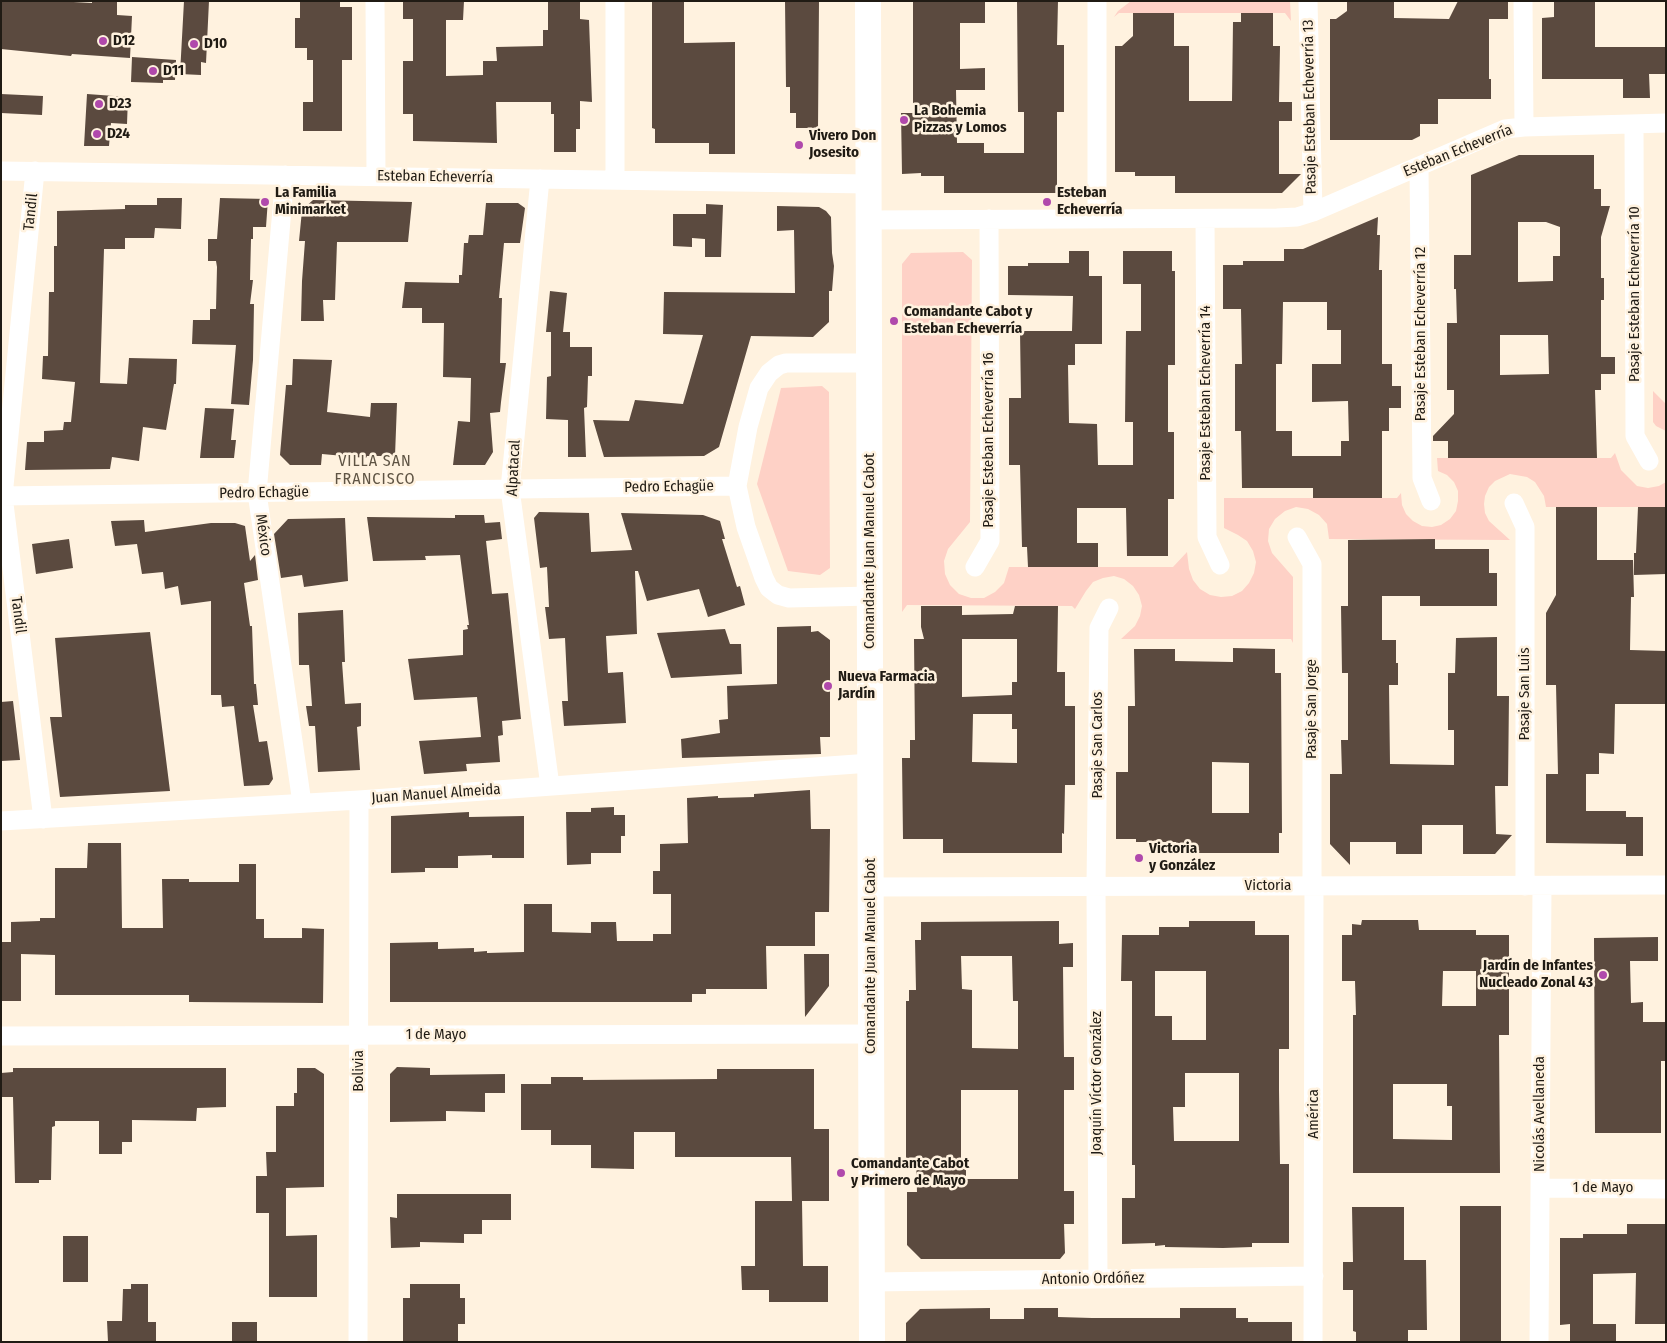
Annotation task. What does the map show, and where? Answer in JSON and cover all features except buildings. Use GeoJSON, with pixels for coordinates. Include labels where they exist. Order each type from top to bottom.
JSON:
{"type":"FeatureCollection","features":[{"type":"Feature","properties":{"kind":"main road","name":"Comandante Juan Manuel Cabot"},"geometry":{"type":"LineString","coordinates":[[868,1],[872,1342]]}},
{"type":"Feature","properties":{"kind":"street"},"geometry":{"type":"LineString","coordinates":[[376,1],[376,176]]}},
{"type":"Feature","properties":{"kind":"street"},"geometry":{"type":"LineString","coordinates":[[615,1],[615,180]]}},
{"type":"Feature","properties":{"kind":"street"},"geometry":{"type":"LineString","coordinates":[[1097,1],[1097,219]]}},
{"type":"Feature","properties":{"kind":"street","name":"Pasaje Esteban Echeverría 13"},"geometry":{"type":"LineString","coordinates":[[1308,1],[1313,212]]}},
{"type":"Feature","properties":{"kind":"street"},"geometry":{"type":"LineString","coordinates":[[1523,1],[1524,127]]}},
{"type":"Feature","properties":{"kind":"street","name":"Esteban Echeverría"},"geometry":{"type":"LineString","coordinates":[[869,220],[1297,217],[1313,212],[1505,130],[1524,127],[1666,123]]}},
{"type":"Feature","properties":{"kind":"street","name":"Pasaje Esteban Echeverría 10"},"geometry":{"type":"LineString","coordinates":[[1634,124],[1635,436],[1649,461]]}},
{"type":"Feature","properties":{"kind":"street","name":"Pasaje Esteban Echeverría 12"},"geometry":{"type":"LineString","coordinates":[[1420,166],[1422,478],[1431,501]]}},
{"type":"Feature","properties":{"kind":"street","name":"Esteban Echeverría"},"geometry":{"type":"LineString","coordinates":[[1,171],[869,184]]}},
{"type":"Feature","properties":{"kind":"street","name":"Tandil"},"geometry":{"type":"LineString","coordinates":[[35,171],[2,496],[43,819]]}},
{"type":"Feature","properties":{"kind":"street","name":"México"},"geometry":{"type":"LineString","coordinates":[[285,175],[257,494],[302,803]]}},
{"type":"Feature","properties":{"kind":"street","name":"Alpatacal"},"geometry":{"type":"LineString","coordinates":[[540,179],[510,489],[550,786]]}},
{"type":"Feature","properties":{"kind":"street","name":"Pasaje Esteban Echeverría 16"},"geometry":{"type":"LineString","coordinates":[[975,567],[990,541],[989,219]]}},
{"type":"Feature","properties":{"kind":"street","name":"Pasaje Esteban Echeverría 14"},"geometry":{"type":"LineString","coordinates":[[1205,219],[1207,537],[1220,565]]}},
{"type":"Feature","properties":{"kind":"street"},"geometry":{"type":"LineString","coordinates":[[870,363],[786,363],[779,365],[769,373],[759,388],[750,419],[737,486],[746,527],[769,588],[778,595],[789,598],[870,596]]}},
{"type":"Feature","properties":{"kind":"street","name":"Pedro Echagüe"},"geometry":{"type":"LineString","coordinates":[[2,496],[737,486]]}},
{"type":"Feature","properties":{"kind":"street","name":"Pasaje San Luis"},"geometry":{"type":"LineString","coordinates":[[1514,503],[1525,527],[1534,886]]}},
{"type":"Feature","properties":{"kind":"street","name":"Pasaje San Jorge"},"geometry":{"type":"LineString","coordinates":[[1297,537],[1312,564],[1313,886]]}},
{"type":"Feature","properties":{"kind":"street","name":"Pasaje San Carlos"},"geometry":{"type":"LineString","coordinates":[[1096,886],[1099,628],[1109,608]]}},
{"type":"Feature","properties":{"kind":"street","name":"Juan Manuel Almeida"},"geometry":{"type":"LineString","coordinates":[[1,821],[359,800],[870,763]]}},
{"type":"Feature","properties":{"kind":"street","name":"Bolivia"},"geometry":{"type":"LineString","coordinates":[[358,1342],[359,800]]}},
{"type":"Feature","properties":{"kind":"street","name":"Victoria"},"geometry":{"type":"LineString","coordinates":[[871,887],[1666,885]]}},
{"type":"Feature","properties":{"kind":"street","name":"Joaquín Víctor González"},"geometry":{"type":"LineString","coordinates":[[1096,886],[1098,1279]]}},
{"type":"Feature","properties":{"kind":"street","name":"América"},"geometry":{"type":"LineString","coordinates":[[1313,886],[1314,1342]]}},
{"type":"Feature","properties":{"kind":"street","name":"Nicolás Avellaneda"},"geometry":{"type":"LineString","coordinates":[[1534,886],[1540,1188],[1539,1342]]}},
{"type":"Feature","properties":{"kind":"street","name":"1 de Mayo"},"geometry":{"type":"LineString","coordinates":[[1,1036],[871,1034]]}},
{"type":"Feature","properties":{"kind":"street","name":"1 de Mayo"},"geometry":{"type":"LineString","coordinates":[[1540,1188],[1666,1189]]}},
{"type":"Feature","properties":{"kind":"street","name":"Antonio Ordóñez"},"geometry":{"type":"LineString","coordinates":[[872,1282],[1314,1276]]}},
{"type":"Feature","properties":{"kind":"shaded area"},"geometry":{"type":"Polygon","coordinates":[[[1131,1],[1290,1],[1291,21],[1285,13],[1119,13],[1114,17],[1118,11],[1131,1]]]}},
{"type":"Feature","properties":{"kind":"shaded area"},"geometry":{"type":"Polygon","coordinates":[[[963,252],[972,260],[970,522],[948,549],[944,561],[945,574],[950,585],[959,594],[971,598],[984,598],[995,592],[1004,583],[1009,567],[1173,567],[1187,552],[1189,569],[1193,580],[1200,589],[1210,595],[1232,596],[1242,591],[1249,583],[1254,573],[1256,562],[1253,551],[1247,541],[1224,528],[1224,498],[1397,498],[1401,493],[1402,505],[1406,514],[1422,526],[1432,527],[1441,525],[1450,519],[1456,511],[1458,501],[1458,491],[1454,482],[1447,475],[1438,471],[1437,458],[1611,458],[1615,453],[1621,470],[1637,486],[1648,488],[1659,486],[1666,482],[1666,507],[1546,507],[1544,496],[1535,482],[1527,477],[1510,474],[1495,481],[1489,487],[1484,504],[1485,513],[1489,521],[1510,540],[1329,539],[1327,524],[1319,515],[1308,509],[1296,507],[1285,511],[1275,519],[1269,529],[1268,541],[1272,553],[1293,577],[1293,643],[1291,639],[1121,639],[1135,626],[1142,606],[1139,595],[1133,586],[1124,579],[1114,576],[1093,582],[1075,609],[1072,606],[907,605],[902,612],[902,264],[911,253],[963,252]]]}},
{"type":"Feature","properties":{"kind":"shaded area"},"geometry":{"type":"Polygon","coordinates":[[[822,386],[829,392],[830,568],[820,575],[788,571],[757,484],[781,388],[822,386]]]}},
{"type":"Feature","properties":{"kind":"shaded area"},"geometry":{"type":"Polygon","coordinates":[[[1653,391],[1666,404],[1666,431],[1656,426],[1653,422],[1653,391]]]}},
{"type":"Feature","properties":{"kind":"place","name":"D12"},"geometry":{"type":"Point","coordinates":[103,41]}},
{"type":"Feature","properties":{"kind":"place","name":"D10"},"geometry":{"type":"Point","coordinates":[194,44]}},
{"type":"Feature","properties":{"kind":"place","name":"D11"},"geometry":{"type":"Point","coordinates":[153,71]}},
{"type":"Feature","properties":{"kind":"place","name":"D23"},"geometry":{"type":"Point","coordinates":[99,104]}},
{"type":"Feature","properties":{"kind":"place","name":"La Bohemia Pizzas y Lomos"},"geometry":{"type":"Point","coordinates":[904,120]}},
{"type":"Feature","properties":{"kind":"place","name":"D24"},"geometry":{"type":"Point","coordinates":[97,134]}},
{"type":"Feature","properties":{"kind":"place","name":"Vivero Don Josesito"},"geometry":{"type":"Point","coordinates":[799,145]}},
{"type":"Feature","properties":{"kind":"place","name":"La Familia Minimarket"},"geometry":{"type":"Point","coordinates":[265,202]}},
{"type":"Feature","properties":{"kind":"place","name":"Esteban Echeverría"},"geometry":{"type":"Point","coordinates":[1047,202]}},
{"type":"Feature","properties":{"kind":"place","name":"Comandante Cabot y Esteban Echeverría"},"geometry":{"type":"Point","coordinates":[894,321]}},
{"type":"Feature","properties":{"kind":"place","name":"Nueva Farmacia Jardín"},"geometry":{"type":"Point","coordinates":[828,686]}},
{"type":"Feature","properties":{"kind":"place","name":"Victoria y González"},"geometry":{"type":"Point","coordinates":[1139,858]}},
{"type":"Feature","properties":{"kind":"place","name":"Jardín de Infantes Nucleado Zonal 43"},"geometry":{"type":"Point","coordinates":[1603,975]}},
{"type":"Feature","properties":{"kind":"place","name":"Comandante Cabot y Primero de Mayo"},"geometry":{"type":"Point","coordinates":[841,1173]}},
{"type":"Feature","properties":{"kind":"district","name":"VILLA SAN FRANCISCO"},"geometry":{"type":"Point","coordinates":[375,471]}}]}
